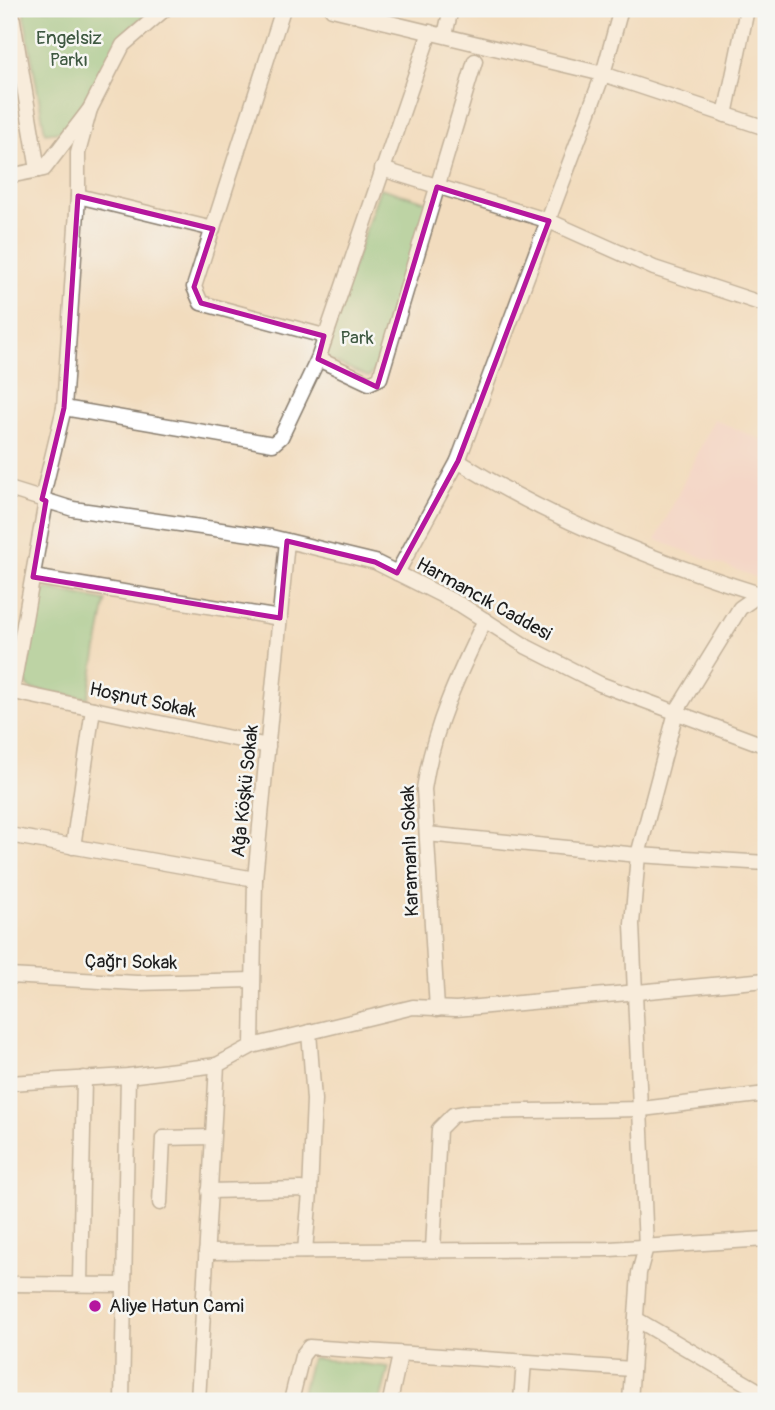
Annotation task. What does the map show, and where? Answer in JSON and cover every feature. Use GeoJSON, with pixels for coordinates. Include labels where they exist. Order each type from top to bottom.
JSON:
{"type":"FeatureCollection","features":[{"type":"Feature","properties":{"kind":"street"},"geometry":{"type":"LineString","coordinates":[[11,9],[38,170]]}},
{"type":"Feature","properties":{"kind":"street"},"geometry":{"type":"LineString","coordinates":[[9,176],[44,169],[90,109],[123,45],[165,9]]}},
{"type":"Feature","properties":{"kind":"street"},"geometry":{"type":"LineString","coordinates":[[283,9],[194,287],[201,303],[324,336]]}},
{"type":"Feature","properties":{"kind":"street"},"geometry":{"type":"LineString","coordinates":[[332,9],[381,14],[430,32],[603,74],[766,128]]}},
{"type":"Feature","properties":{"kind":"street"},"geometry":{"type":"LineString","coordinates":[[445,35],[451,9]]}},
{"type":"Feature","properties":{"kind":"street"},"geometry":{"type":"LineString","coordinates":[[397,573],[458,461],[603,74],[621,9]]}},
{"type":"Feature","properties":{"kind":"street"},"geometry":{"type":"LineString","coordinates":[[725,115],[747,9]]}},
{"type":"Feature","properties":{"kind":"street"},"geometry":{"type":"LineString","coordinates":[[64,408],[273,444],[281,437],[318,359],[430,32]]}},
{"type":"Feature","properties":{"kind":"street"},"geometry":{"type":"LineString","coordinates":[[318,359],[369,383],[380,378],[475,61]]}},
{"type":"Feature","properties":{"kind":"street"},"geometry":{"type":"LineString","coordinates":[[10,692],[33,577],[44,500],[64,408],[78,196],[78,153],[90,109]]}},
{"type":"Feature","properties":{"kind":"street"},"geometry":{"type":"LineString","coordinates":[[382,169],[549,221],[654,268],[766,305]]}},
{"type":"Feature","properties":{"kind":"street"},"geometry":{"type":"LineString","coordinates":[[78,196],[212,229]]}},
{"type":"Feature","properties":{"kind":"street"},"geometry":{"type":"LineString","coordinates":[[458,461],[509,493],[634,550],[763,595]]}},
{"type":"Feature","properties":{"kind":"street","name":"Harmancık Caddesi"},"geometry":{"type":"LineString","coordinates":[[9,489],[73,509],[287,541],[375,562],[485,620],[527,647],[600,684],[766,746]]}},
{"type":"Feature","properties":{"kind":"street","name":"Ağa Köşkü Sokak"},"geometry":{"type":"LineString","coordinates":[[252,1046],[255,879],[287,541]]}},
{"type":"Feature","properties":{"kind":"street"},"geometry":{"type":"LineString","coordinates":[[33,577],[280,618]]}},
{"type":"Feature","properties":{"kind":"street"},"geometry":{"type":"LineString","coordinates":[[630,1401],[639,1273],[646,1247],[632,924],[638,855],[676,712],[740,608],[763,595]]}},
{"type":"Feature","properties":{"kind":"street","name":"Karamanlı Sokak"},"geometry":{"type":"LineString","coordinates":[[437,1009],[424,789],[429,760],[452,686],[485,620]]}},
{"type":"Feature","properties":{"kind":"street","name":"Hoşnut Sokak"},"geometry":{"type":"LineString","coordinates":[[10,692],[268,746]]}},
{"type":"Feature","properties":{"kind":"street"},"geometry":{"type":"LineString","coordinates":[[73,847],[93,709]]}},
{"type":"Feature","properties":{"kind":"street"},"geometry":{"type":"LineString","coordinates":[[427,834],[638,855],[766,863]]}},
{"type":"Feature","properties":{"kind":"street"},"geometry":{"type":"LineString","coordinates":[[9,835],[255,879]]}},
{"type":"Feature","properties":{"kind":"street","name":"Çağrı Sokak"},"geometry":{"type":"LineString","coordinates":[[9,976],[137,983],[252,980]]}},
{"type":"Feature","properties":{"kind":"street"},"geometry":{"type":"LineString","coordinates":[[9,1083],[128,1076],[217,1065],[252,1046],[414,1007],[437,1009],[766,980]]}},
{"type":"Feature","properties":{"kind":"street"},"geometry":{"type":"LineString","coordinates":[[305,1251],[314,1100],[309,1032]]}},
{"type":"Feature","properties":{"kind":"street"},"geometry":{"type":"LineString","coordinates":[[198,1401],[217,1065]]}},
{"type":"Feature","properties":{"kind":"street"},"geometry":{"type":"LineString","coordinates":[[122,1401],[128,1076]]}},
{"type":"Feature","properties":{"kind":"street"},"geometry":{"type":"LineString","coordinates":[[79,1284],[84,1078]]}},
{"type":"Feature","properties":{"kind":"street"},"geometry":{"type":"LineString","coordinates":[[433,1250],[439,1129],[453,1115],[471,1112],[642,1109],[766,1094]]}},
{"type":"Feature","properties":{"kind":"street"},"geometry":{"type":"LineString","coordinates":[[160,1203],[163,1138],[211,1137]]}},
{"type":"Feature","properties":{"kind":"street"},"geometry":{"type":"LineString","coordinates":[[209,1191],[302,1189],[310,1193]]}},
{"type":"Feature","properties":{"kind":"street"},"geometry":{"type":"LineString","coordinates":[[206,1252],[646,1247],[766,1239]]}},
{"type":"Feature","properties":{"kind":"street"},"geometry":{"type":"LineString","coordinates":[[9,1284],[124,1285]]}},
{"type":"Feature","properties":{"kind":"street"},"geometry":{"type":"LineString","coordinates":[[636,1320],[766,1395]]}},
{"type":"Feature","properties":{"kind":"street"},"geometry":{"type":"LineString","coordinates":[[291,1401],[302,1356],[309,1348],[632,1369]]}},
{"type":"Feature","properties":{"kind":"street"},"geometry":{"type":"LineString","coordinates":[[390,1401],[400,1355]]}},
{"type":"Feature","properties":{"kind":"street"},"geometry":{"type":"LineString","coordinates":[[521,1401],[524,1362]]}},
{"type":"Feature","properties":{"kind":"highlighted area"},"geometry":{"type":"Polygon","coordinates":[[[437,187],[549,221],[458,461],[397,573],[375,562],[287,541],[280,618],[33,577],[46,501],[42,499],[64,408],[78,196],[213,229],[194,287],[201,303],[324,336],[318,359],[377,387],[437,187]]]}},
{"type":"Feature","properties":{"kind":"shaded area"},"geometry":{"type":"Polygon","coordinates":[[[714,419],[766,442],[766,581],[656,540],[714,419]]]}},
{"type":"Feature","properties":{"kind":"green space","name":"Engelsiz Parkı"},"geometry":{"type":"Polygon","coordinates":[[[23,9],[153,9],[122,36],[76,115],[61,131],[45,133],[23,9]]]}},
{"type":"Feature","properties":{"kind":"green space","name":"Park"},"geometry":{"type":"Polygon","coordinates":[[[380,188],[428,202],[374,371],[369,377],[327,359],[325,349],[380,188]]]}},
{"type":"Feature","properties":{"kind":"green space"},"geometry":{"type":"Polygon","coordinates":[[[47,589],[106,601],[88,698],[30,689],[25,680],[40,593],[47,589]]]}},
{"type":"Feature","properties":{"kind":"green space"},"geometry":{"type":"Polygon","coordinates":[[[311,1358],[389,1367],[380,1401],[300,1401],[311,1358]]]}},
{"type":"Feature","properties":{"kind":"place","name":"Aliye Hatun Cami"},"geometry":{"type":"Point","coordinates":[95,1306]}}]}
